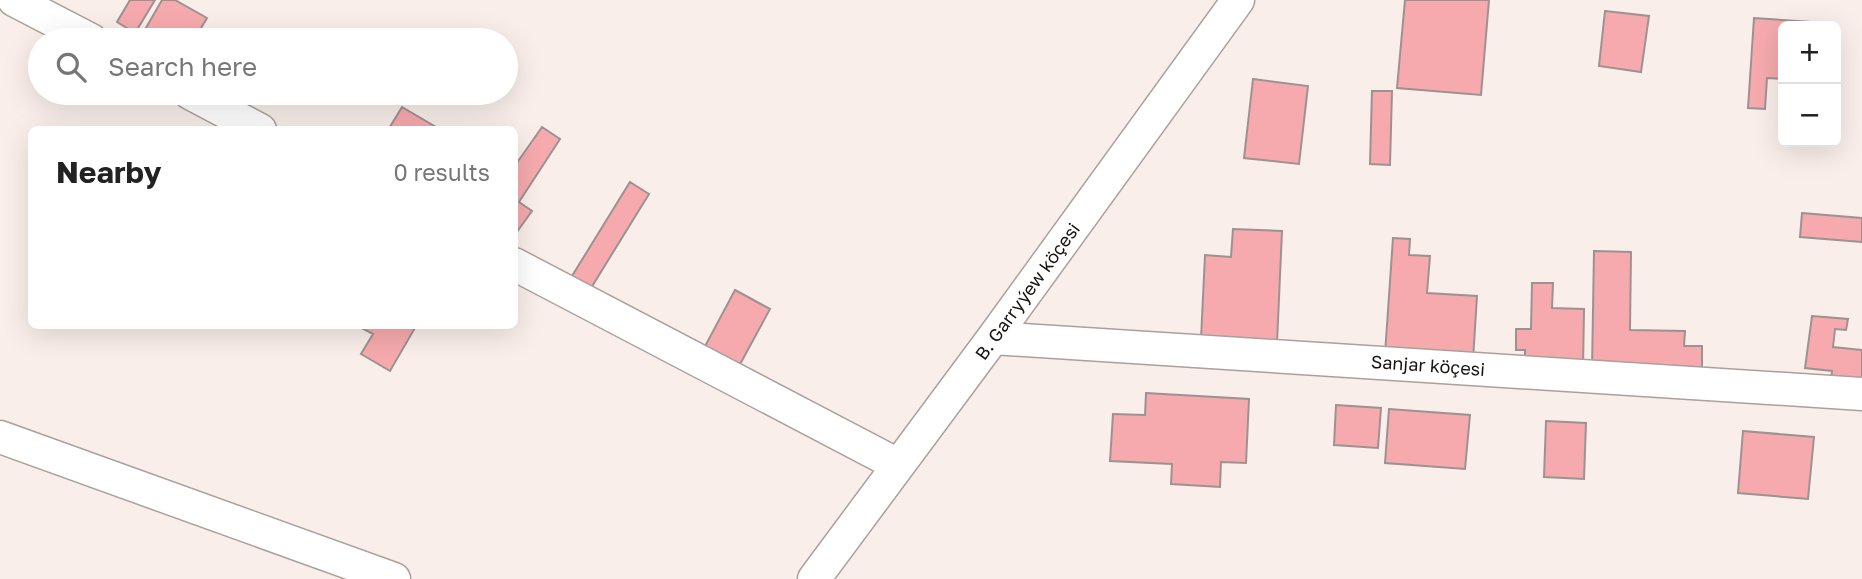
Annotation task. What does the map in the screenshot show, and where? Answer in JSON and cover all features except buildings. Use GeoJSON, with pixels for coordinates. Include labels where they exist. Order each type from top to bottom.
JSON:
{"type":"FeatureCollection","features":[{"type":"Feature","properties":{"kind":"street"},"geometry":{"type":"LineString","coordinates":[[14,0],[68,28]]}},
{"type":"Feature","properties":{"kind":"street","name":"B. Garryýew köçesi"},"geometry":{"type":"LineString","coordinates":[[814,579],[1238,0]]}},
{"type":"Feature","properties":{"kind":"street"},"geometry":{"type":"LineString","coordinates":[[213,105],[252,126]]}},
{"type":"Feature","properties":{"kind":"street"},"geometry":{"type":"LineString","coordinates":[[518,266],[898,466]]}},
{"type":"Feature","properties":{"kind":"street","name":"Sanjar köçesi"},"geometry":{"type":"LineString","coordinates":[[993,338],[1862,394]]}},
{"type":"Feature","properties":{"kind":"street"},"geometry":{"type":"LineString","coordinates":[[0,437],[394,579]]}}]}
